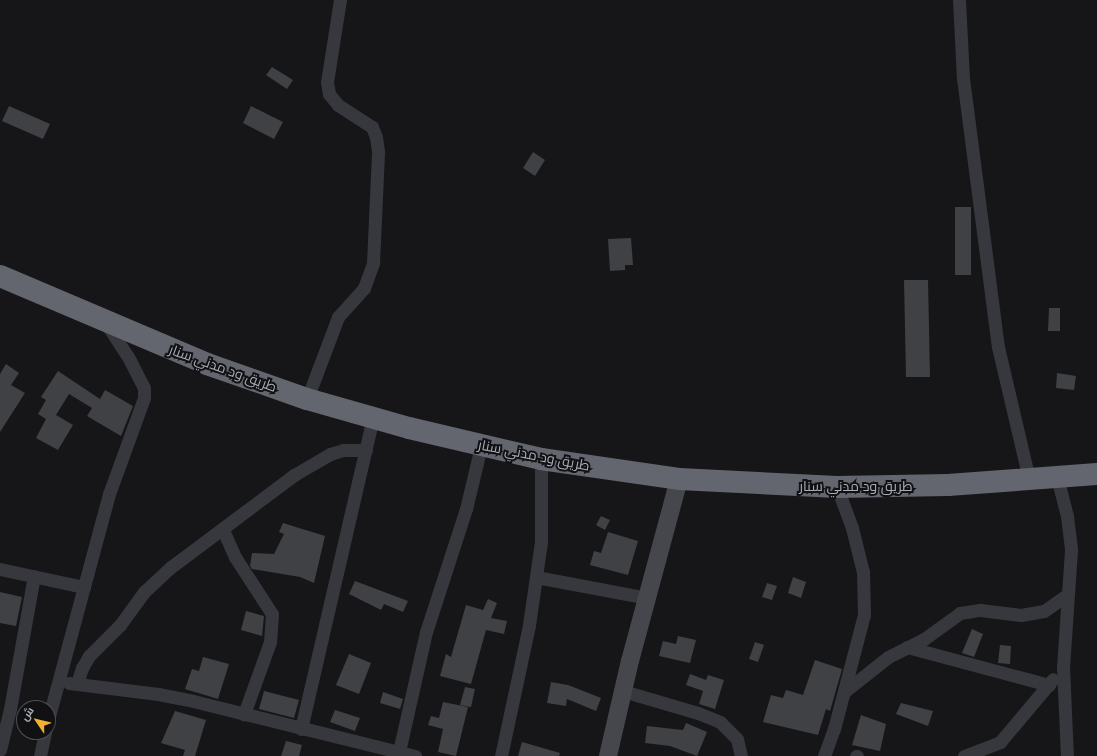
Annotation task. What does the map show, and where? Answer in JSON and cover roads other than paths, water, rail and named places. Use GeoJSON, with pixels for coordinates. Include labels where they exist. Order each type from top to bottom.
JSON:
{"type":"FeatureCollection","features":[{"type":"Feature","properties":{"kind":"highway","name":"طريق ود مدني سنار"},"geometry":{"type":"LineString","coordinates":[[0,276],[106,323],[207,364],[307,399],[481,446],[541,459],[679,478],[837,487],[948,485],[1097,474]]}},
{"type":"Feature","properties":{"kind":"street"},"geometry":{"type":"LineString","coordinates":[[307,399],[338,316],[364,288],[372,263],[378,151],[376,137],[372,127],[338,105],[329,94],[327,82],[340,0]]}},
{"type":"Feature","properties":{"kind":"street"},"geometry":{"type":"LineString","coordinates":[[959,0],[963,78],[998,347],[1029,479]]}},
{"type":"Feature","properties":{"kind":"street"},"geometry":{"type":"LineString","coordinates":[[53,700],[109,494],[144,398],[144,388],[128,357],[106,323]]}},
{"type":"Feature","properties":{"kind":"street"},"geometry":{"type":"LineString","coordinates":[[301,729],[373,418]]}},
{"type":"Feature","properties":{"kind":"street"},"geometry":{"type":"LineString","coordinates":[[398,754],[426,632],[466,509],[481,446]]}},
{"type":"Feature","properties":{"kind":"street"},"geometry":{"type":"LineString","coordinates":[[77,684],[82,668],[90,656],[120,625],[144,592],[171,567],[223,530],[294,475],[330,454],[344,450],[366,450]]}},
{"type":"Feature","properties":{"kind":"street"},"geometry":{"type":"LineString","coordinates":[[501,756],[529,625],[541,542],[541,459]]}},
{"type":"Feature","properties":{"kind":"street"},"geometry":{"type":"LineString","coordinates":[[1057,477],[1067,516],[1071,550],[1063,666],[1067,756]]}},
{"type":"Feature","properties":{"kind":"street"},"geometry":{"type":"LineString","coordinates":[[611,755],[623,691],[679,478]]}},
{"type":"Feature","properties":{"kind":"street"},"geometry":{"type":"LineString","coordinates":[[824,756],[844,692],[864,615],[863,572],[852,528],[837,487]]}},
{"type":"Feature","properties":{"kind":"street"},"geometry":{"type":"LineString","coordinates":[[223,530],[235,557],[272,614],[270,642],[244,714]]}},
{"type":"Feature","properties":{"kind":"street"},"geometry":{"type":"LineString","coordinates":[[0,569],[84,588]]}},
{"type":"Feature","properties":{"kind":"street"},"geometry":{"type":"LineString","coordinates":[[0,750],[10,709],[34,576]]}},
{"type":"Feature","properties":{"kind":"street"},"geometry":{"type":"LineString","coordinates":[[536,577],[647,598]]}},
{"type":"Feature","properties":{"kind":"street"},"geometry":{"type":"LineString","coordinates":[[844,692],[866,672],[924,639],[960,613],[980,610],[1021,615],[1044,611],[1068,594]]}},
{"type":"Feature","properties":{"kind":"street"},"geometry":{"type":"LineString","coordinates":[[907,648],[1049,685]]}},
{"type":"Feature","properties":{"kind":"street"},"geometry":{"type":"LineString","coordinates":[[964,756],[1000,742],[1049,685],[1063,666]]}},
{"type":"Feature","properties":{"kind":"street"},"geometry":{"type":"LineString","coordinates":[[58,682],[158,694],[244,714],[398,754],[415,756]]}},
{"type":"Feature","properties":{"kind":"street"},"geometry":{"type":"LineString","coordinates":[[623,691],[698,713],[720,722],[737,739],[741,756]]}},
{"type":"Feature","properties":{"kind":"street"},"geometry":{"type":"LineString","coordinates":[[40,756],[43,740]]}}]}
